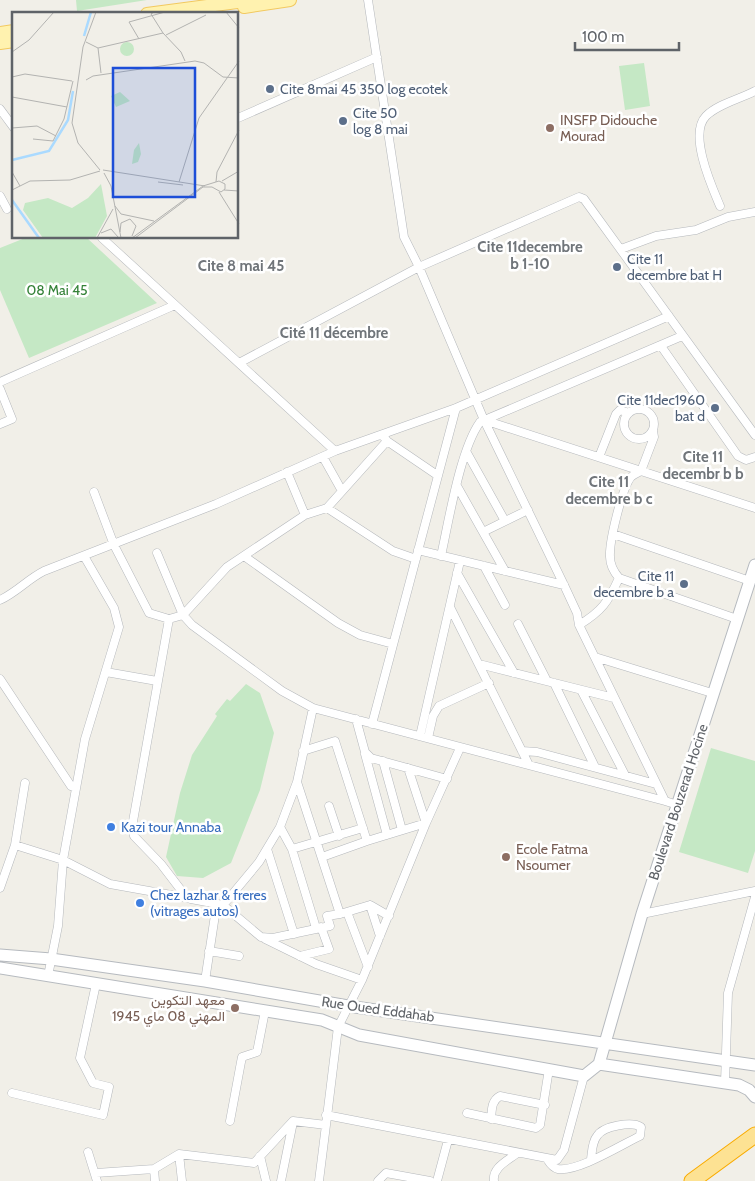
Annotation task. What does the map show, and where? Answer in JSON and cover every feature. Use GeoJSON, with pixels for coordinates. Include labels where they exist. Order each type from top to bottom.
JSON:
{"type":"FeatureCollection","features":[{"type":"Feature","properties":{"kind":"highway"},"geometry":{"type":"LineString","coordinates":[[692,1181],[755,1135]]}},
{"type":"Feature","properties":{"kind":"highway"},"geometry":{"type":"LineString","coordinates":[[710,1181],[755,1147]]}},
{"type":"Feature","properties":{"kind":"main road"},"geometry":{"type":"LineString","coordinates":[[162,12],[252,0]]}},
{"type":"Feature","properties":{"kind":"main road"},"geometry":{"type":"LineString","coordinates":[[216,12],[290,0]]}},
{"type":"Feature","properties":{"kind":"main road","name":"Boulevard Bouzerad Hocine"},"geometry":{"type":"LineString","coordinates":[[599,1064],[629,967],[642,914],[755,564]]}},
{"type":"Feature","properties":{"kind":"main road","name":"Rue Oued Eddahab"},"geometry":{"type":"LineString","coordinates":[[0,955],[50,959],[205,981],[348,1006],[605,1041],[755,1065]]}},
{"type":"Feature","properties":{"kind":"main road"},"geometry":{"type":"LineString","coordinates":[[0,968],[322,1020],[359,1035],[584,1076],[599,1064],[725,1083],[749,1090],[755,1097]]}},
{"type":"Feature","properties":{"kind":"street"},"geometry":{"type":"LineString","coordinates":[[368,0],[404,237],[419,267],[484,420],[577,613],[579,625],[664,800]]}},
{"type":"Feature","properties":{"kind":"street"},"geometry":{"type":"LineString","coordinates":[[239,118],[377,57]]}},
{"type":"Feature","properties":{"kind":"street"},"geometry":{"type":"LineString","coordinates":[[720,206],[702,161],[702,124],[708,114],[755,91]]}},
{"type":"Feature","properties":{"kind":"street"},"geometry":{"type":"LineString","coordinates":[[0,110],[12,125]]}},
{"type":"Feature","properties":{"kind":"street"},"geometry":{"type":"LineString","coordinates":[[0,196],[7,209]]}},
{"type":"Feature","properties":{"kind":"street"},"geometry":{"type":"LineString","coordinates":[[239,363],[419,267],[579,197],[584,199],[621,249],[755,435]]}},
{"type":"Feature","properties":{"kind":"street"},"geometry":{"type":"LineString","coordinates":[[621,249],[656,236],[696,230],[728,217],[755,212]]}},
{"type":"Feature","properties":{"kind":"street"},"geometry":{"type":"LineString","coordinates":[[103,239],[335,451]]}},
{"type":"Feature","properties":{"kind":"street"},"geometry":{"type":"LineString","coordinates":[[0,382],[175,305]]}},
{"type":"Feature","properties":{"kind":"street"},"geometry":{"type":"LineString","coordinates":[[0,600],[10,595],[44,570],[216,504],[335,451],[456,408],[669,316]]}},
{"type":"Feature","properties":{"kind":"street"},"geometry":{"type":"LineString","coordinates":[[442,556],[457,486],[467,453],[474,431],[484,420],[682,336]]}},
{"type":"Feature","properties":{"kind":"street"},"geometry":{"type":"LineString","coordinates":[[660,346],[738,456],[746,460],[755,457]]}},
{"type":"Feature","properties":{"kind":"street"},"geometry":{"type":"LineString","coordinates":[[0,389],[12,419],[0,424]]}},
{"type":"Feature","properties":{"kind":"street"},"geometry":{"type":"LineString","coordinates":[[372,724],[456,408]]}},
{"type":"Feature","properties":{"kind":"street"},"geometry":{"type":"LineString","coordinates":[[599,457],[616,414],[620,410],[629,413],[640,409],[648,412],[654,422],[654,438],[641,471],[635,474],[628,483],[613,534],[610,558],[613,570],[619,578],[737,619]]}},
{"type":"Feature","properties":{"kind":"street"},"geometry":{"type":"LineString","coordinates":[[629,413],[623,426],[632,438],[641,440],[653,431]]}},
{"type":"Feature","properties":{"kind":"street"},"geometry":{"type":"LineString","coordinates":[[484,420],[755,508]]}},
{"type":"Feature","properties":{"kind":"street"},"geometry":{"type":"LineString","coordinates":[[382,433],[386,442],[437,475]]}},
{"type":"Feature","properties":{"kind":"street"},"geometry":{"type":"LineString","coordinates":[[94,492],[114,544],[149,613],[169,619],[183,616],[227,567],[305,515],[327,508],[386,442]]}},
{"type":"Feature","properties":{"kind":"street"},"geometry":{"type":"LineString","coordinates":[[467,453],[505,521]]}},
{"type":"Feature","properties":{"kind":"street"},"geometry":{"type":"LineString","coordinates":[[323,456],[342,492]]}},
{"type":"Feature","properties":{"kind":"street"},"geometry":{"type":"LineString","coordinates":[[287,472],[305,515]]}},
{"type":"Feature","properties":{"kind":"street"},"geometry":{"type":"LineString","coordinates":[[457,486],[506,571]]}},
{"type":"Feature","properties":{"kind":"street"},"geometry":{"type":"LineString","coordinates":[[327,508],[393,551],[416,559]]}},
{"type":"Feature","properties":{"kind":"street"},"geometry":{"type":"LineString","coordinates":[[483,532],[528,510]]}},
{"type":"Feature","properties":{"kind":"street"},"geometry":{"type":"LineString","coordinates":[[613,534],[750,581]]}},
{"type":"Feature","properties":{"kind":"street"},"geometry":{"type":"LineString","coordinates":[[418,550],[564,585]]}},
{"type":"Feature","properties":{"kind":"street"},"geometry":{"type":"LineString","coordinates":[[157,553],[183,616],[192,625],[282,691],[313,708],[678,805]]}},
{"type":"Feature","properties":{"kind":"street"},"geometry":{"type":"LineString","coordinates":[[48,976],[58,926],[63,860],[85,739],[119,627],[118,616],[84,556]]}},
{"type":"Feature","properties":{"kind":"street"},"geometry":{"type":"LineString","coordinates":[[244,556],[338,623],[360,635],[393,644]]}},
{"type":"Feature","properties":{"kind":"street"},"geometry":{"type":"LineString","coordinates":[[420,736],[460,560]]}},
{"type":"Feature","properties":{"kind":"street"},"geometry":{"type":"LineString","coordinates":[[484,566],[505,605]]}},
{"type":"Feature","properties":{"kind":"street"},"geometry":{"type":"LineString","coordinates":[[458,573],[514,673]]}},
{"type":"Feature","properties":{"kind":"street"},"geometry":{"type":"LineString","coordinates":[[579,625],[596,614],[609,601],[619,578]]}},
{"type":"Feature","properties":{"kind":"street"},"geometry":{"type":"LineString","coordinates":[[450,606],[529,766]]}},
{"type":"Feature","properties":{"kind":"street"},"geometry":{"type":"LineString","coordinates":[[169,619],[133,833],[161,864],[184,894],[191,899]]}},
{"type":"Feature","properties":{"kind":"street"},"geometry":{"type":"LineString","coordinates":[[518,624],[595,767]]}},
{"type":"Feature","properties":{"kind":"street"},"geometry":{"type":"LineString","coordinates":[[595,657],[712,693]]}},
{"type":"Feature","properties":{"kind":"street"},"geometry":{"type":"LineString","coordinates":[[479,664],[614,698]]}},
{"type":"Feature","properties":{"kind":"street"},"geometry":{"type":"LineString","coordinates":[[106,672],[158,681]]}},
{"type":"Feature","properties":{"kind":"street"},"geometry":{"type":"LineString","coordinates":[[0,679],[71,786],[76,788]]}},
{"type":"Feature","properties":{"kind":"street"},"geometry":{"type":"LineString","coordinates":[[428,738],[433,716],[439,706],[489,683]]}},
{"type":"Feature","properties":{"kind":"street"},"geometry":{"type":"LineString","coordinates":[[581,690],[625,775]]}},
{"type":"Feature","properties":{"kind":"street"},"geometry":{"type":"LineString","coordinates":[[205,981],[213,922],[223,905],[243,885],[280,827],[297,782],[313,708]]}},
{"type":"Feature","properties":{"kind":"street"},"geometry":{"type":"LineString","coordinates":[[356,720],[387,835]]}},
{"type":"Feature","properties":{"kind":"street"},"geometry":{"type":"LineString","coordinates":[[303,750],[335,740],[367,841]]}},
{"type":"Feature","properties":{"kind":"street"},"geometry":{"type":"LineString","coordinates":[[318,1181],[326,1115],[335,1065],[338,1027],[368,967],[426,823],[460,748]]}},
{"type":"Feature","properties":{"kind":"street"},"geometry":{"type":"LineString","coordinates":[[522,751],[537,752],[656,784]]}},
{"type":"Feature","properties":{"kind":"street"},"geometry":{"type":"LineString","coordinates":[[365,752],[371,758],[447,779]]}},
{"type":"Feature","properties":{"kind":"street"},"geometry":{"type":"LineString","coordinates":[[383,761],[402,830]]}},
{"type":"Feature","properties":{"kind":"street"},"geometry":{"type":"LineString","coordinates":[[408,768],[426,823]]}},
{"type":"Feature","properties":{"kind":"street"},"geometry":{"type":"LineString","coordinates":[[297,782],[322,857],[368,967]]}},
{"type":"Feature","properties":{"kind":"street"},"geometry":{"type":"LineString","coordinates":[[0,888],[15,845],[26,784]]}},
{"type":"Feature","properties":{"kind":"street"},"geometry":{"type":"LineString","coordinates":[[329,806],[339,836]]}},
{"type":"Feature","properties":{"kind":"street"},"geometry":{"type":"LineString","coordinates":[[322,857],[426,823]]}},
{"type":"Feature","properties":{"kind":"street"},"geometry":{"type":"LineString","coordinates":[[280,827],[292,849],[318,928],[329,949],[297,954]]}},
{"type":"Feature","properties":{"kind":"street"},"geometry":{"type":"LineString","coordinates":[[292,849],[363,828]]}},
{"type":"Feature","properties":{"kind":"street"},"geometry":{"type":"LineString","coordinates":[[15,845],[63,860],[110,884],[223,905],[261,937],[297,954],[362,980]]}},
{"type":"Feature","properties":{"kind":"street"},"geometry":{"type":"LineString","coordinates":[[267,849],[297,954]]}},
{"type":"Feature","properties":{"kind":"street"},"geometry":{"type":"LineString","coordinates":[[642,914],[755,891]]}},
{"type":"Feature","properties":{"kind":"street"},"geometry":{"type":"LineString","coordinates":[[725,1083],[728,993],[755,897]]}},
{"type":"Feature","properties":{"kind":"street"},"geometry":{"type":"LineString","coordinates":[[261,937],[273,938],[330,926],[327,916],[370,905],[389,916]]}},
{"type":"Feature","properties":{"kind":"street"},"geometry":{"type":"LineString","coordinates":[[370,905],[380,936]]}},
{"type":"Feature","properties":{"kind":"street"},"geometry":{"type":"LineString","coordinates":[[209,951],[239,956]]}},
{"type":"Feature","properties":{"kind":"street"},"geometry":{"type":"LineString","coordinates":[[12,1093],[103,1115],[108,1087],[93,1083],[80,1058],[96,984]]}},
{"type":"Feature","properties":{"kind":"street"},"geometry":{"type":"LineString","coordinates":[[230,1121],[240,1062],[242,1057],[257,1052],[265,1011]]}},
{"type":"Feature","properties":{"kind":"street"},"geometry":{"type":"LineString","coordinates":[[467,1113],[536,1128],[540,1125],[545,1105],[549,1069]]}},
{"type":"Feature","properties":{"kind":"street"},"geometry":{"type":"LineString","coordinates":[[326,1115],[516,1154],[557,1160],[564,1150],[584,1076]]}},
{"type":"Feature","properties":{"kind":"street"},"geometry":{"type":"LineString","coordinates":[[491,1119],[492,1105],[495,1098],[500,1096],[545,1105]]}},
{"type":"Feature","properties":{"kind":"street"},"geometry":{"type":"LineString","coordinates":[[293,1121],[326,1125]]}},
{"type":"Feature","properties":{"kind":"street"},"geometry":{"type":"LineString","coordinates":[[88,1152],[96,1177],[154,1169],[179,1154],[254,1162],[293,1121]]}},
{"type":"Feature","properties":{"kind":"street"},"geometry":{"type":"LineString","coordinates":[[281,1181],[293,1121]]}},
{"type":"Feature","properties":{"kind":"street"},"geometry":{"type":"LineString","coordinates":[[547,1159],[553,1168],[560,1170],[573,1168],[640,1136],[641,1127],[628,1122],[599,1132],[594,1141],[591,1159]]}},
{"type":"Feature","properties":{"kind":"street"},"geometry":{"type":"LineString","coordinates":[[436,1181],[448,1140]]}},
{"type":"Feature","properties":{"kind":"street"},"geometry":{"type":"LineString","coordinates":[[179,1154],[182,1181]]}},
{"type":"Feature","properties":{"kind":"street"},"geometry":{"type":"LineString","coordinates":[[494,1181],[497,1169],[516,1154]]}},
{"type":"Feature","properties":{"kind":"street"},"geometry":{"type":"LineString","coordinates":[[260,1156],[266,1181]]}},
{"type":"Feature","properties":{"kind":"street"},"geometry":{"type":"LineString","coordinates":[[154,1169],[155,1181]]}},
{"type":"Feature","properties":{"kind":"street"},"geometry":{"type":"LineString","coordinates":[[378,1181],[386,1173],[430,1181]]}},
{"type":"Feature","properties":{"kind":"green space"},"geometry":{"type":"Polygon","coordinates":[[[76,0],[147,0],[77,11],[76,0]]]}},
{"type":"Feature","properties":{"kind":"green space"},"geometry":{"type":"Polygon","coordinates":[[[644,63],[650,106],[625,110],[619,66],[644,63]]]}},
{"type":"Feature","properties":{"kind":"green space","name":"08 Mai 45"},"geometry":{"type":"Polygon","coordinates":[[[22,239],[88,239],[157,303],[29,358],[0,290],[0,248],[22,239]]]}},
{"type":"Feature","properties":{"kind":"green space"},"geometry":{"type":"Polygon","coordinates":[[[246,684],[260,693],[274,733],[260,790],[231,863],[203,878],[177,876],[166,857],[180,793],[192,755],[217,716],[215,714],[227,699],[230,701],[246,684]]]}},
{"type":"Feature","properties":{"kind":"green space"},"geometry":{"type":"Polygon","coordinates":[[[711,748],[755,761],[755,851],[748,873],[679,852],[711,748]]]}},
{"type":"Feature","properties":{"kind":"place","name":"Cite 8mai 45 350 log ecotek"},"geometry":{"type":"Point","coordinates":[270,89]}},
{"type":"Feature","properties":{"kind":"place","name":"Cite 50 log 8 mai"},"geometry":{"type":"Point","coordinates":[343,121]}},
{"type":"Feature","properties":{"kind":"place","name":"INSFP Didouche Mourad"},"geometry":{"type":"Point","coordinates":[550,128]}},
{"type":"Feature","properties":{"kind":"place","name":"Cite 11 decembre bat H"},"geometry":{"type":"Point","coordinates":[617,267]}},
{"type":"Feature","properties":{"kind":"place","name":"Cite 11dec1960 bat d"},"geometry":{"type":"Point","coordinates":[715,408]}},
{"type":"Feature","properties":{"kind":"place","name":"Cite 11 decembre b a"},"geometry":{"type":"Point","coordinates":[684,584]}},
{"type":"Feature","properties":{"kind":"place","name":"Kazi tour Annaba"},"geometry":{"type":"Point","coordinates":[111,827]}},
{"type":"Feature","properties":{"kind":"place","name":"Ecole Fatma Nsoumer"},"geometry":{"type":"Point","coordinates":[506,857]}},
{"type":"Feature","properties":{"kind":"place","name":"Chez lazhar & freres (vitrages autos)"},"geometry":{"type":"Point","coordinates":[140,903]}},
{"type":"Feature","properties":{"kind":"place","name":"معهد التكوين المهني 08 ماي 1945"},"geometry":{"type":"Point","coordinates":[235,1008]}},
{"type":"Feature","properties":{"kind":"district","name":"Cite 11decembre b 1-10"},"geometry":{"type":"Point","coordinates":[530,256]}},
{"type":"Feature","properties":{"kind":"district","name":"Cite 8 mai 45"},"geometry":{"type":"Point","coordinates":[241,266]}},
{"type":"Feature","properties":{"kind":"district","name":"Cité 11 décembre"},"geometry":{"type":"Point","coordinates":[334,333]}},
{"type":"Feature","properties":{"kind":"district","name":"Cite 11 decembr b b"},"geometry":{"type":"Point","coordinates":[703,466]}},
{"type":"Feature","properties":{"kind":"district","name":"Cite 11 decembre b c"},"geometry":{"type":"Point","coordinates":[609,490]}}]}
